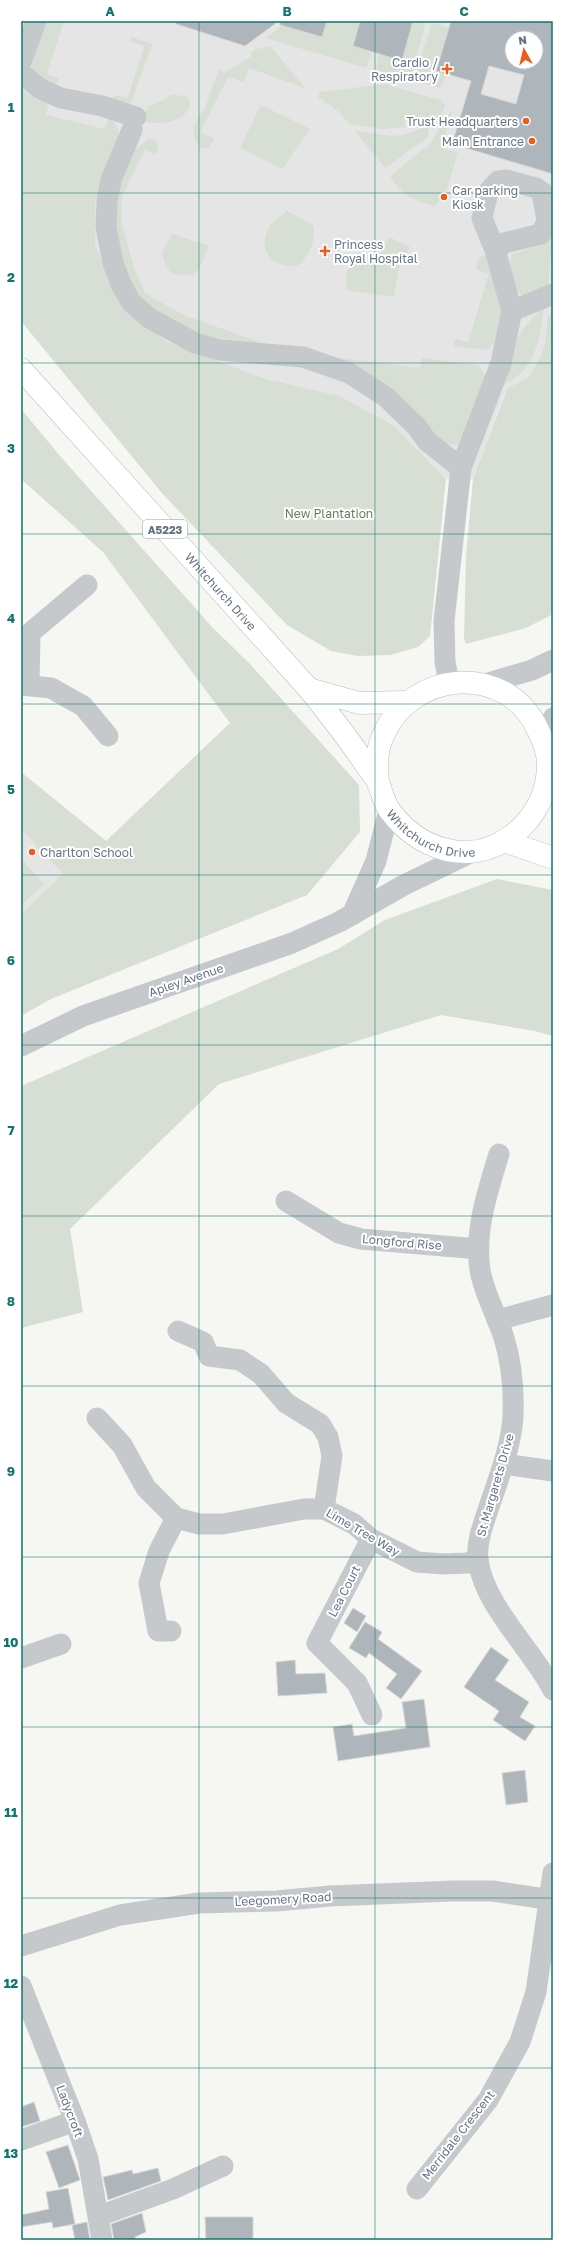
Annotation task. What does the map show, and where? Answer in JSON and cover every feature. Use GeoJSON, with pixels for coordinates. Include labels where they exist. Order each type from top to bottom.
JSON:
{"type":"FeatureCollection","features":[{"type":"Feature","properties":{"kind":"main road","name":"Whitchurch Drive"},"geometry":{"type":"LineString","coordinates":[[21,369],[309,689],[351,742],[378,783],[388,810],[404,829],[424,843],[447,850],[472,852],[489,848],[504,841],[520,830],[533,815],[539,804],[547,779],[549,760],[533,718],[512,697],[485,684],[467,681],[449,682],[426,689],[406,702],[391,719],[382,739],[377,761],[378,783]]}},
{"type":"Feature","properties":{"kind":"main road"},"geometry":{"type":"LineString","coordinates":[[309,689],[359,703],[406,702]]}},
{"type":"Feature","properties":{"kind":"main road"},"geometry":{"type":"LineString","coordinates":[[504,841],[553,858]]}},
{"type":"Feature","properties":{"kind":"street"},"geometry":{"type":"LineString","coordinates":[[21,62],[36,21]]}},
{"type":"Feature","properties":{"kind":"street"},"geometry":{"type":"LineString","coordinates":[[21,73],[39,88],[61,98],[102,106],[134,124],[111,180],[107,202],[106,227],[113,263],[121,284],[131,302],[149,318],[195,343],[219,350],[303,357],[349,373],[386,397],[417,427],[427,441],[461,468]]}},
{"type":"Feature","properties":{"kind":"street"},"geometry":{"type":"LineString","coordinates":[[449,682],[445,662],[444,621],[461,468],[501,363],[512,311],[495,250]]}},
{"type":"Feature","properties":{"kind":"street"},"geometry":{"type":"LineString","coordinates":[[512,311],[553,294]]}},
{"type":"Feature","properties":{"kind":"street"},"geometry":{"type":"LineString","coordinates":[[87,585],[30,633],[25,685],[51,688],[83,706],[108,736]]}},
{"type":"Feature","properties":{"kind":"street"},"geometry":{"type":"LineString","coordinates":[[485,684],[532,670],[553,660]]}},
{"type":"Feature","properties":{"kind":"street"},"geometry":{"type":"LineString","coordinates":[[549,760],[553,718]]}},
{"type":"Feature","properties":{"kind":"street"},"geometry":{"type":"LineString","coordinates":[[352,915],[376,861],[388,810]]}},
{"type":"Feature","properties":{"kind":"street","name":"Apley Avenue"},"geometry":{"type":"LineString","coordinates":[[21,1046],[83,1016],[292,943],[352,915],[404,885],[472,852]]}},
{"type":"Feature","properties":{"kind":"street","name":"St Margarets Drive"},"geometry":{"type":"LineString","coordinates":[[478,1560],[480,1535],[504,1464],[512,1426],[514,1391],[504,1339],[498,1320],[486,1294],[480,1270],[479,1249],[487,1196],[499,1154]]}},
{"type":"Feature","properties":{"kind":"street","name":"Longford Rise"},"geometry":{"type":"LineString","coordinates":[[286,1201],[340,1233],[361,1239],[479,1249]]}},
{"type":"Feature","properties":{"kind":"street"},"geometry":{"type":"LineString","coordinates":[[498,1320],[553,1305]]}},
{"type":"Feature","properties":{"kind":"street"},"geometry":{"type":"LineString","coordinates":[[178,1331],[204,1342],[209,1356],[240,1360],[261,1374],[286,1404],[320,1424],[328,1436],[332,1456],[324,1508]]}},
{"type":"Feature","properties":{"kind":"street"},"geometry":{"type":"LineString","coordinates":[[97,1418],[122,1445],[146,1488],[176,1518],[158,1551],[149,1583],[158,1631],[171,1631]]}},
{"type":"Feature","properties":{"kind":"street"},"geometry":{"type":"LineString","coordinates":[[504,1464],[553,1471]]}},
{"type":"Feature","properties":{"kind":"street","name":"Lime Tree Way"},"geometry":{"type":"LineString","coordinates":[[176,1518],[199,1524],[223,1524],[304,1509],[324,1508],[354,1524],[371,1539],[417,1562],[444,1564],[467,1563],[478,1560]]}},
{"type":"Feature","properties":{"kind":"street","name":"Lea Court"},"geometry":{"type":"LineString","coordinates":[[371,1539],[317,1643],[357,1682],[372,1715]]}},
{"type":"Feature","properties":{"kind":"street"},"geometry":{"type":"LineString","coordinates":[[478,1560],[487,1586],[502,1616],[546,1677],[553,1690]]}},
{"type":"Feature","properties":{"kind":"street"},"geometry":{"type":"LineString","coordinates":[[21,1658],[61,1644]]}},
{"type":"Feature","properties":{"kind":"street"},"geometry":{"type":"LineString","coordinates":[[551,1899],[553,1873]]}},
{"type":"Feature","properties":{"kind":"street","name":"Leegomery Road"},"geometry":{"type":"LineString","coordinates":[[21,1946],[120,1915],[199,1903],[277,1901],[330,1896],[461,1891],[492,1891],[551,1899]]}},
{"type":"Feature","properties":{"kind":"street","name":"Merridale Crescent"},"geometry":{"type":"LineString","coordinates":[[417,2189],[488,2100],[520,2042],[536,1992],[551,1899]]}},
{"type":"Feature","properties":{"kind":"street","name":"Ladycroft"},"geometry":{"type":"LineString","coordinates":[[21,1986],[75,2121],[88,2158],[102,2240]]}},
{"type":"Feature","properties":{"kind":"street"},"geometry":{"type":"LineString","coordinates":[[21,2140],[75,2121]]}},
{"type":"Feature","properties":{"kind":"street"},"geometry":{"type":"LineString","coordinates":[[99,2216],[173,2189],[223,2166]]}},
{"type":"Feature","properties":{"kind":"shaded area","name":"Princess Royal Hospital"},"geometry":{"type":"Polygon","coordinates":[[[21,21],[553,21],[553,404],[505,392],[473,479],[446,479],[393,425],[340,396],[266,379],[165,341],[117,297],[21,256],[21,21]]]}},
{"type":"Feature","properties":{"kind":"shaded area","name":"Charlton School"},"geometry":{"type":"Polygon","coordinates":[[[21,829],[63,874],[21,914],[21,829]]]}},
{"type":"Feature","properties":{"kind":"green space"},"geometry":{"type":"Polygon","coordinates":[[[46,21],[64,21],[47,74],[60,78],[55,84],[36,77],[31,65],[46,21]]]}},
{"type":"Feature","properties":{"kind":"green space"},"geometry":{"type":"Polygon","coordinates":[[[327,21],[360,21],[353,46],[372,52],[366,68],[266,38],[282,26],[322,37],[327,21]]]}},
{"type":"Feature","properties":{"kind":"green space"},"geometry":{"type":"Polygon","coordinates":[[[413,21],[426,21],[411,76],[407,79],[376,70],[379,54],[402,60],[413,21]]]}},
{"type":"Feature","properties":{"kind":"green space"},"geometry":{"type":"Polygon","coordinates":[[[432,23],[449,28],[436,71],[447,74],[440,88],[416,81],[415,76],[432,23]]]}},
{"type":"Feature","properties":{"kind":"green space"},"geometry":{"type":"Polygon","coordinates":[[[132,37],[152,44],[132,101],[125,104],[115,102],[113,98],[115,95],[128,98],[144,46],[130,41],[132,37]]]}},
{"type":"Feature","properties":{"kind":"green space"},"geometry":{"type":"Polygon","coordinates":[[[271,47],[305,88],[249,68],[244,82],[228,77],[200,133],[215,138],[208,148],[201,148],[195,140],[193,127],[205,108],[219,69],[224,73],[252,56],[250,53],[256,49],[271,47]]]}},
{"type":"Feature","properties":{"kind":"green space"},"geometry":{"type":"Polygon","coordinates":[[[385,84],[440,100],[445,105],[444,110],[442,114],[432,120],[419,123],[416,118],[404,121],[405,127],[383,129],[350,124],[337,110],[318,97],[320,92],[385,84]]]}},
{"type":"Feature","properties":{"kind":"green space","name":"New Plantation"},"geometry":{"type":"Polygon","coordinates":[[[21,90],[34,98],[49,102],[46,115],[105,129],[109,117],[115,123],[119,134],[95,203],[95,245],[117,297],[165,341],[266,379],[340,396],[393,425],[446,479],[430,636],[418,647],[390,655],[358,656],[331,651],[287,625],[161,492],[21,321],[21,90]]]}},
{"type":"Feature","properties":{"kind":"green space"},"geometry":{"type":"Polygon","coordinates":[[[172,94],[187,97],[190,102],[190,106],[184,115],[168,122],[146,122],[143,116],[149,106],[158,103],[172,94]]]}},
{"type":"Feature","properties":{"kind":"green space"},"geometry":{"type":"Polygon","coordinates":[[[261,105],[310,129],[282,169],[240,148],[261,105]]]}},
{"type":"Feature","properties":{"kind":"green space"},"geometry":{"type":"Polygon","coordinates":[[[453,109],[441,148],[458,153],[446,191],[442,193],[438,203],[434,206],[421,202],[403,192],[390,176],[431,143],[443,121],[453,109]]]}},
{"type":"Feature","properties":{"kind":"green space"},"geometry":{"type":"Polygon","coordinates":[[[429,126],[428,137],[385,168],[355,131],[390,136],[403,135],[429,126]]]}},
{"type":"Feature","properties":{"kind":"green space"},"geometry":{"type":"Polygon","coordinates":[[[149,139],[157,141],[158,150],[156,154],[145,150],[122,196],[121,221],[134,268],[145,293],[183,315],[262,343],[304,354],[420,368],[422,358],[478,365],[486,377],[460,443],[453,445],[439,441],[388,390],[222,343],[161,317],[141,297],[130,281],[116,248],[114,199],[130,153],[149,139]]]}},
{"type":"Feature","properties":{"kind":"green space"},"geometry":{"type":"Polygon","coordinates":[[[287,211],[313,225],[313,242],[308,253],[297,266],[287,266],[272,259],[265,247],[267,232],[272,223],[287,211]]]}},
{"type":"Feature","properties":{"kind":"green space"},"geometry":{"type":"Polygon","coordinates":[[[172,234],[209,246],[199,269],[192,275],[172,274],[165,265],[162,253],[172,234]]]}},
{"type":"Feature","properties":{"kind":"green space"},"geometry":{"type":"Polygon","coordinates":[[[389,237],[410,247],[398,271],[394,297],[346,290],[347,271],[352,263],[373,263],[389,237]]]}},
{"type":"Feature","properties":{"kind":"green space"},"geometry":{"type":"Polygon","coordinates":[[[553,237],[548,287],[535,296],[522,295],[516,289],[508,264],[513,254],[547,243],[553,237]]]}},
{"type":"Feature","properties":{"kind":"green space"},"geometry":{"type":"Polygon","coordinates":[[[483,255],[488,256],[498,292],[501,317],[500,328],[496,339],[488,350],[454,346],[455,339],[468,342],[489,274],[476,269],[478,259],[483,255]]]}},
{"type":"Feature","properties":{"kind":"green space"},"geometry":{"type":"Polygon","coordinates":[[[544,308],[534,354],[529,363],[514,379],[502,385],[512,351],[520,334],[534,317],[544,308]]]}},
{"type":"Feature","properties":{"kind":"green space"},"geometry":{"type":"Polygon","coordinates":[[[553,311],[553,614],[526,628],[466,644],[464,639],[466,556],[473,479],[507,389],[530,376],[539,360],[545,344],[548,317],[553,311]]]}},
{"type":"Feature","properties":{"kind":"green space"},"geometry":{"type":"Polygon","coordinates":[[[21,409],[60,456],[213,628],[250,664],[359,785],[360,832],[307,895],[51,999],[21,1016],[21,914],[63,874],[21,829],[21,772],[106,841],[230,723],[103,552],[21,479],[21,409]]]}},
{"type":"Feature","properties":{"kind":"green space"},"geometry":{"type":"Polygon","coordinates":[[[21,859],[44,884],[21,905],[21,859]]]}},
{"type":"Feature","properties":{"kind":"green space"},"geometry":{"type":"Polygon","coordinates":[[[497,879],[553,890],[553,1036],[535,1031],[441,1015],[219,1084],[70,1229],[83,1312],[21,1328],[21,1086],[338,949],[385,920],[497,879]]]}},
{"type":"Feature","properties":{"kind":"building"},"geometry":{"type":"Polygon","coordinates":[[[176,21],[279,21],[245,46],[176,24],[176,21]]]}},
{"type":"Feature","properties":{"kind":"building"},"geometry":{"type":"Polygon","coordinates":[[[280,21],[327,21],[322,37],[280,25],[280,21]]]}},
{"type":"Feature","properties":{"kind":"building"},"geometry":{"type":"Polygon","coordinates":[[[360,21],[413,21],[402,61],[353,46],[360,21]]]}},
{"type":"Feature","properties":{"kind":"building"},"geometry":{"type":"Polygon","coordinates":[[[451,21],[553,21],[553,174],[452,144],[471,81],[436,71],[451,21]]]}},
{"type":"Feature","properties":{"kind":"building"},"geometry":{"type":"Polygon","coordinates":[[[353,1608],[366,1616],[357,1632],[344,1623],[353,1608]]]}},
{"type":"Feature","properties":{"kind":"building"},"geometry":{"type":"Polygon","coordinates":[[[365,1622],[382,1632],[378,1639],[422,1671],[401,1699],[386,1688],[397,1674],[369,1653],[366,1658],[349,1648],[365,1622]]]}},
{"type":"Feature","properties":{"kind":"building"},"geometry":{"type":"Polygon","coordinates":[[[491,1647],[509,1660],[495,1680],[529,1702],[520,1717],[535,1726],[525,1741],[493,1720],[499,1711],[464,1687],[491,1647]]]}},
{"type":"Feature","properties":{"kind":"building"},"geometry":{"type":"Polygon","coordinates":[[[295,1660],[296,1674],[325,1673],[327,1693],[278,1696],[276,1662],[295,1660]]]}},
{"type":"Feature","properties":{"kind":"building"},"geometry":{"type":"Polygon","coordinates":[[[424,1699],[430,1747],[338,1761],[333,1727],[352,1724],[354,1736],[406,1728],[402,1702],[424,1699]]]}},
{"type":"Feature","properties":{"kind":"building"},"geometry":{"type":"Polygon","coordinates":[[[525,1770],[528,1802],[506,1805],[502,1773],[525,1770]]]}},
{"type":"Feature","properties":{"kind":"building"},"geometry":{"type":"Polygon","coordinates":[[[34,2102],[40,2121],[21,2127],[21,2107],[34,2102]]]}},
{"type":"Feature","properties":{"kind":"building"},"geometry":{"type":"Polygon","coordinates":[[[68,2145],[80,2180],[59,2188],[46,2152],[68,2145]]]}},
{"type":"Feature","properties":{"kind":"building"},"geometry":{"type":"Polygon","coordinates":[[[158,2168],[161,2181],[108,2200],[103,2177],[132,2170],[133,2174],[158,2168]]]}},
{"type":"Feature","properties":{"kind":"building"},"geometry":{"type":"Polygon","coordinates":[[[68,2188],[75,2224],[53,2228],[52,2222],[21,2227],[21,2215],[49,2209],[46,2192],[68,2188]]]}},
{"type":"Feature","properties":{"kind":"building"},"geometry":{"type":"Polygon","coordinates":[[[142,2213],[146,2232],[135,2237],[136,2240],[114,2240],[111,2224],[142,2213]]]}},
{"type":"Feature","properties":{"kind":"building"},"geometry":{"type":"Polygon","coordinates":[[[205,2217],[253,2217],[253,2240],[206,2240],[205,2217]]]}},
{"type":"Feature","properties":{"kind":"building"},"geometry":{"type":"Polygon","coordinates":[[[87,2222],[90,2240],[75,2240],[72,2225],[87,2222]]]}},
{"type":"Feature","properties":{"kind":"place","name":"Cardio / Respiratory"},"geometry":{"type":"Point","coordinates":[447,69]}},
{"type":"Feature","properties":{"kind":"place","name":"Trust Headquarters"},"geometry":{"type":"Point","coordinates":[526,121]}},
{"type":"Feature","properties":{"kind":"place","name":"Main Entrance"},"geometry":{"type":"Point","coordinates":[532,141]}},
{"type":"Feature","properties":{"kind":"place","name":"Car parking Kiosk"},"geometry":{"type":"Point","coordinates":[444,197]}},
{"type":"Feature","properties":{"kind":"place","name":"Princess Royal Hospital"},"geometry":{"type":"Point","coordinates":[325,251]}},
{"type":"Feature","properties":{"kind":"place","name":"Charlton School"},"geometry":{"type":"Point","coordinates":[32,852]}}]}
